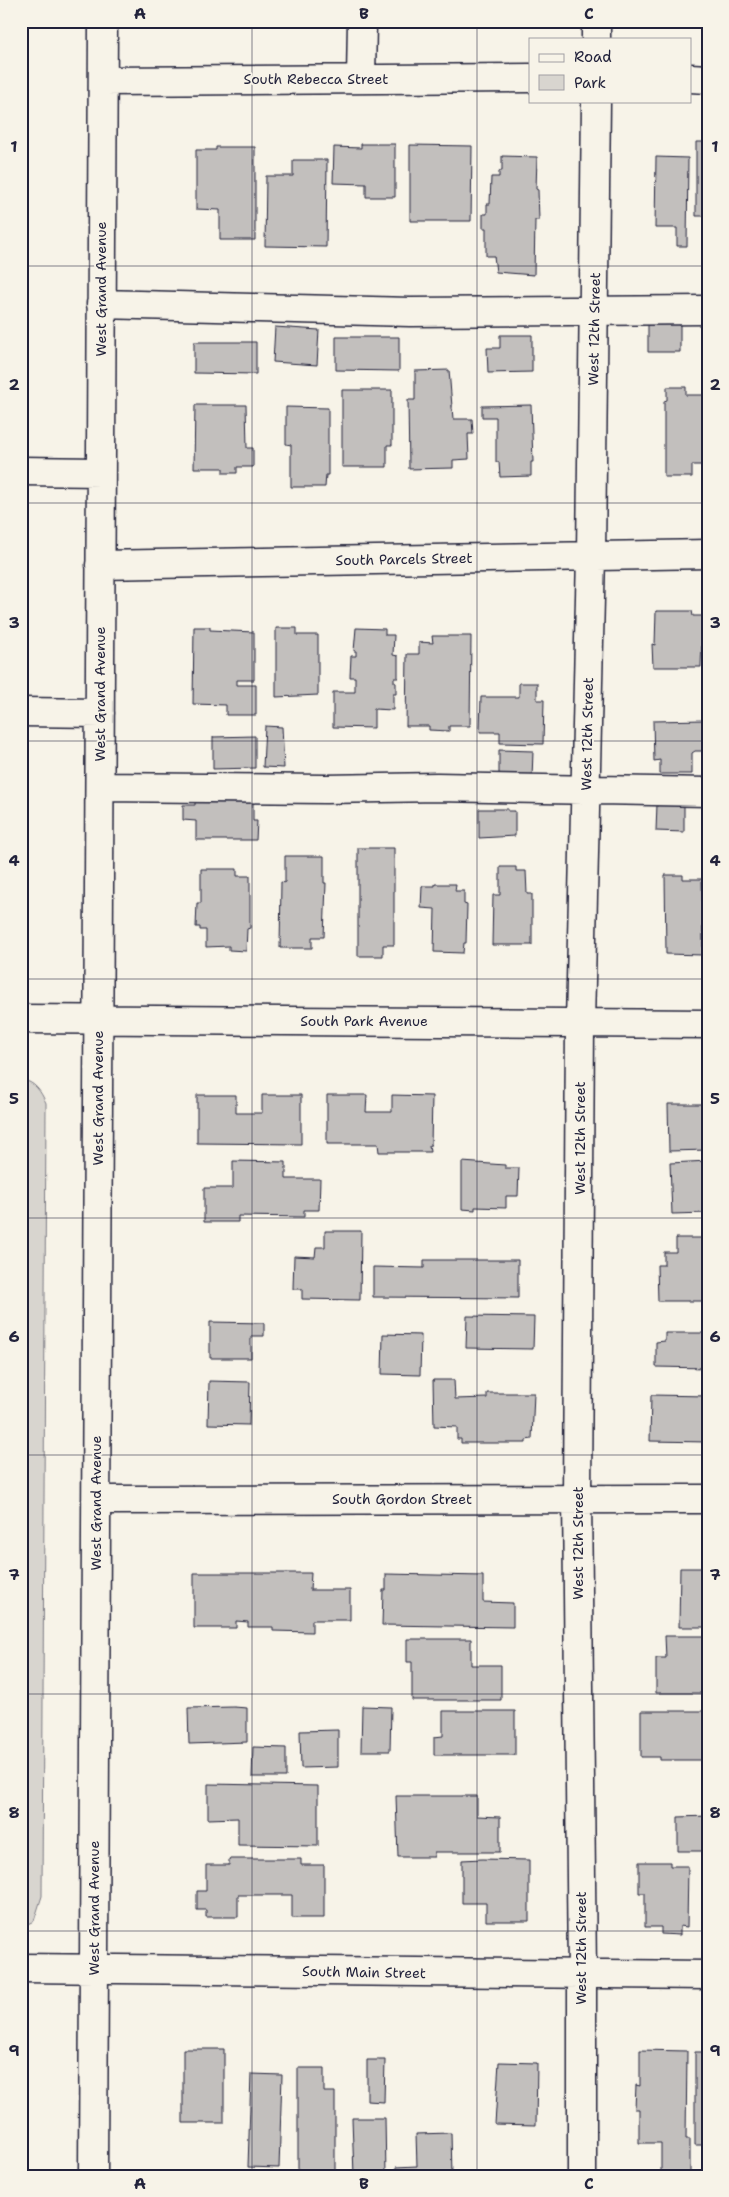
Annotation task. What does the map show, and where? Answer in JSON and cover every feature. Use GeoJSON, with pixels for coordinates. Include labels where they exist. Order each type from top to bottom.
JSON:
{"type":"FeatureCollection","features":[{"type":"Feature","properties":{"kind":"street","name":"West Grand Avenue"},"geometry":{"type":"LineString","coordinates":[[93,2176],[103,21]]}},
{"type":"Feature","properties":{"kind":"street"},"geometry":{"type":"LineString","coordinates":[[361,79],[362,21]]}},
{"type":"Feature","properties":{"kind":"street"},"geometry":{"type":"LineString","coordinates":[[596,21],[596,38]]}},
{"type":"Feature","properties":{"kind":"street","name":"South Rebecca Street"},"geometry":{"type":"LineString","coordinates":[[103,81],[529,78]]}},
{"type":"Feature","properties":{"kind":"street"},"geometry":{"type":"LineString","coordinates":[[692,78],[708,79]]}},
{"type":"Feature","properties":{"kind":"street","name":"West 12th Street"},"geometry":{"type":"LineString","coordinates":[[582,2176],[577,1498],[580,1023],[592,555],[596,102]]}},
{"type":"Feature","properties":{"kind":"street"},"geometry":{"type":"LineString","coordinates":[[101,304],[410,312],[708,310]]}},
{"type":"Feature","properties":{"kind":"street"},"geometry":{"type":"LineString","coordinates":[[21,471],[100,472]]}},
{"type":"Feature","properties":{"kind":"street","name":"South Parcels Street"},"geometry":{"type":"LineString","coordinates":[[100,565],[708,554]]}},
{"type":"Feature","properties":{"kind":"street"},"geometry":{"type":"LineString","coordinates":[[21,712],[100,713]]}},
{"type":"Feature","properties":{"kind":"street"},"geometry":{"type":"LineString","coordinates":[[100,787],[326,789],[436,787],[708,792]]}},
{"type":"Feature","properties":{"kind":"street","name":"South Park Avenue"},"geometry":{"type":"LineString","coordinates":[[21,1019],[708,1024]]}},
{"type":"Feature","properties":{"kind":"street","name":"South Gordon Street"},"geometry":{"type":"LineString","coordinates":[[96,1500],[708,1499]]}},
{"type":"Feature","properties":{"kind":"street","name":"South Main Street"},"geometry":{"type":"LineString","coordinates":[[21,1968],[708,1975]]}},
{"type":"Feature","properties":{"kind":"green space"},"geometry":{"type":"Polygon","coordinates":[[[21,1080],[34,1085],[40,1091],[46,1103],[42,1896],[34,1921],[21,1927],[21,1080]]]}},
{"type":"Feature","properties":{"kind":"building"},"geometry":{"type":"Polygon","coordinates":[[[696,142],[708,142],[708,216],[696,216],[696,142]]]}},
{"type":"Feature","properties":{"kind":"building"},"geometry":{"type":"Polygon","coordinates":[[[361,144],[395,144],[395,197],[366,197],[366,184],[333,183],[334,147],[361,148],[361,144]]]}},
{"type":"Feature","properties":{"kind":"building"},"geometry":{"type":"Polygon","coordinates":[[[410,145],[472,146],[471,221],[410,221],[410,145]]]}},
{"type":"Feature","properties":{"kind":"building"},"geometry":{"type":"Polygon","coordinates":[[[216,147],[255,147],[255,240],[220,240],[220,210],[196,209],[196,150],[216,150],[216,147]]]}},
{"type":"Feature","properties":{"kind":"building"},"geometry":{"type":"Polygon","coordinates":[[[502,156],[537,157],[536,189],[538,190],[539,220],[535,220],[534,275],[496,272],[494,256],[486,256],[486,228],[483,228],[483,214],[487,214],[487,204],[490,204],[491,177],[499,177],[499,171],[502,171],[502,156]]]}},
{"type":"Feature","properties":{"kind":"building"},"geometry":{"type":"Polygon","coordinates":[[[656,157],[688,158],[687,246],[677,246],[677,228],[655,228],[656,157]]]}},
{"type":"Feature","properties":{"kind":"building"},"geometry":{"type":"Polygon","coordinates":[[[293,160],[327,160],[326,247],[265,246],[266,176],[293,176],[293,160]]]}},
{"type":"Feature","properties":{"kind":"building"},"geometry":{"type":"Polygon","coordinates":[[[648,324],[680,324],[680,352],[648,352],[648,324]]]}},
{"type":"Feature","properties":{"kind":"building"},"geometry":{"type":"Polygon","coordinates":[[[275,327],[319,330],[317,365],[273,362],[275,327]]]}},
{"type":"Feature","properties":{"kind":"building"},"geometry":{"type":"Polygon","coordinates":[[[500,335],[532,335],[532,372],[488,373],[487,348],[500,348],[500,335]]]}},
{"type":"Feature","properties":{"kind":"building"},"geometry":{"type":"Polygon","coordinates":[[[336,337],[399,337],[399,371],[336,370],[336,337]]]}},
{"type":"Feature","properties":{"kind":"building"},"geometry":{"type":"Polygon","coordinates":[[[194,342],[256,342],[256,374],[194,373],[194,342]]]}},
{"type":"Feature","properties":{"kind":"building"},"geometry":{"type":"Polygon","coordinates":[[[449,370],[453,419],[472,419],[473,434],[468,434],[469,459],[453,460],[453,468],[409,469],[408,400],[415,400],[415,371],[449,370]]]}},
{"type":"Feature","properties":{"kind":"building"},"geometry":{"type":"Polygon","coordinates":[[[667,387],[686,387],[686,395],[708,395],[708,465],[692,465],[692,477],[664,477],[664,401],[667,400],[667,387]]]}},
{"type":"Feature","properties":{"kind":"building"},"geometry":{"type":"Polygon","coordinates":[[[342,390],[392,390],[392,445],[387,445],[387,467],[342,467],[342,390]]]}},
{"type":"Feature","properties":{"kind":"building"},"geometry":{"type":"Polygon","coordinates":[[[195,405],[246,405],[247,448],[253,448],[253,467],[237,467],[237,473],[223,473],[223,468],[194,468],[195,405]]]}},
{"type":"Feature","properties":{"kind":"building"},"geometry":{"type":"Polygon","coordinates":[[[531,405],[533,462],[531,462],[531,476],[500,477],[499,462],[496,462],[496,417],[482,417],[482,406],[531,405]]]}},
{"type":"Feature","properties":{"kind":"building"},"geometry":{"type":"Polygon","coordinates":[[[286,407],[328,408],[328,475],[326,475],[325,487],[291,487],[291,445],[286,444],[286,407]]]}},
{"type":"Feature","properties":{"kind":"building"},"geometry":{"type":"Polygon","coordinates":[[[656,611],[692,611],[693,616],[707,616],[707,642],[702,641],[701,667],[653,667],[652,644],[655,645],[656,611]]]}},
{"type":"Feature","properties":{"kind":"building"},"geometry":{"type":"Polygon","coordinates":[[[194,627],[210,627],[210,630],[254,632],[254,680],[237,680],[237,685],[256,685],[256,715],[226,715],[226,705],[193,704],[194,627]]]}},
{"type":"Feature","properties":{"kind":"building"},"geometry":{"type":"Polygon","coordinates":[[[276,628],[297,628],[297,635],[318,635],[318,695],[276,697],[276,628]]]}},
{"type":"Feature","properties":{"kind":"building"},"geometry":{"type":"Polygon","coordinates":[[[356,628],[385,629],[385,635],[394,635],[393,655],[398,656],[398,678],[394,678],[396,694],[393,694],[393,710],[374,709],[374,728],[333,727],[333,692],[355,692],[355,677],[350,677],[351,656],[356,656],[356,651],[354,651],[356,628]]]}},
{"type":"Feature","properties":{"kind":"building"},"geometry":{"type":"Polygon","coordinates":[[[432,636],[471,636],[470,726],[449,726],[449,731],[429,730],[429,726],[406,726],[407,654],[419,654],[419,642],[433,643],[432,636]]]}},
{"type":"Feature","properties":{"kind":"building"},"geometry":{"type":"Polygon","coordinates":[[[519,683],[537,683],[537,700],[544,700],[543,744],[500,743],[500,732],[480,732],[481,697],[519,697],[519,683]]]}},
{"type":"Feature","properties":{"kind":"building"},"geometry":{"type":"Polygon","coordinates":[[[705,720],[705,751],[695,751],[692,753],[692,774],[660,774],[660,760],[654,761],[653,721],[705,720]]]}},
{"type":"Feature","properties":{"kind":"building"},"geometry":{"type":"Polygon","coordinates":[[[265,726],[282,727],[284,768],[263,767],[265,726]]]}},
{"type":"Feature","properties":{"kind":"building"},"geometry":{"type":"Polygon","coordinates":[[[255,736],[255,768],[213,769],[213,737],[255,736]]]}},
{"type":"Feature","properties":{"kind":"building"},"geometry":{"type":"Polygon","coordinates":[[[499,750],[533,751],[532,779],[499,779],[499,750]]]}},
{"type":"Feature","properties":{"kind":"building"},"geometry":{"type":"Polygon","coordinates":[[[195,800],[253,800],[253,821],[257,821],[256,840],[196,840],[196,821],[183,820],[183,805],[195,805],[195,800]]]}},
{"type":"Feature","properties":{"kind":"building"},"geometry":{"type":"Polygon","coordinates":[[[657,804],[684,805],[684,832],[656,831],[657,804]]]}},
{"type":"Feature","properties":{"kind":"building"},"geometry":{"type":"Polygon","coordinates":[[[479,809],[508,809],[508,811],[515,811],[515,836],[479,838],[479,809]]]}},
{"type":"Feature","properties":{"kind":"building"},"geometry":{"type":"Polygon","coordinates":[[[358,848],[394,848],[394,945],[383,945],[383,956],[358,956],[358,848]]]}},
{"type":"Feature","properties":{"kind":"building"},"geometry":{"type":"Polygon","coordinates":[[[285,856],[324,856],[324,883],[326,883],[324,937],[312,937],[312,948],[280,948],[281,882],[285,883],[285,856]]]}},
{"type":"Feature","properties":{"kind":"building"},"geometry":{"type":"Polygon","coordinates":[[[500,867],[516,867],[516,871],[526,871],[527,894],[532,894],[532,945],[492,945],[493,895],[500,895],[500,867]]]}},
{"type":"Feature","properties":{"kind":"building"},"geometry":{"type":"Polygon","coordinates":[[[201,869],[237,869],[237,876],[250,876],[250,928],[247,929],[246,951],[229,950],[229,946],[206,947],[206,930],[200,930],[200,927],[196,927],[197,903],[201,903],[201,869]]]}},
{"type":"Feature","properties":{"kind":"building"},"geometry":{"type":"Polygon","coordinates":[[[665,875],[683,875],[683,879],[702,879],[703,955],[666,954],[665,875]]]}},
{"type":"Feature","properties":{"kind":"building"},"geometry":{"type":"Polygon","coordinates":[[[435,884],[456,884],[455,891],[464,891],[464,904],[467,905],[466,943],[464,943],[463,953],[434,952],[435,909],[421,908],[422,886],[435,886],[435,884]]]}},
{"type":"Feature","properties":{"kind":"building"},"geometry":{"type":"Polygon","coordinates":[[[197,1095],[236,1095],[236,1113],[262,1113],[262,1095],[301,1095],[301,1144],[197,1143],[197,1095]]]}},
{"type":"Feature","properties":{"kind":"building"},"geometry":{"type":"Polygon","coordinates":[[[327,1095],[367,1095],[366,1112],[392,1112],[392,1095],[432,1096],[430,1152],[379,1152],[378,1144],[327,1144],[327,1095]]]}},
{"type":"Feature","properties":{"kind":"building"},"geometry":{"type":"Polygon","coordinates":[[[668,1104],[708,1104],[708,1150],[669,1151],[668,1104]]]}},
{"type":"Feature","properties":{"kind":"building"},"geometry":{"type":"Polygon","coordinates":[[[233,1161],[286,1162],[286,1179],[320,1179],[319,1210],[304,1210],[304,1217],[238,1216],[238,1222],[204,1222],[204,1188],[233,1188],[233,1161]]]}},
{"type":"Feature","properties":{"kind":"building"},"geometry":{"type":"Polygon","coordinates":[[[708,1161],[708,1213],[672,1214],[670,1163],[708,1161]]]}},
{"type":"Feature","properties":{"kind":"building"},"geometry":{"type":"Polygon","coordinates":[[[462,1162],[505,1165],[505,1168],[519,1168],[518,1196],[506,1196],[506,1208],[475,1207],[475,1210],[462,1209],[462,1162]]]}},
{"type":"Feature","properties":{"kind":"building"},"geometry":{"type":"Polygon","coordinates":[[[325,1231],[361,1231],[360,1300],[302,1299],[302,1289],[293,1289],[294,1256],[315,1257],[316,1247],[325,1247],[325,1231]]]}},
{"type":"Feature","properties":{"kind":"building"},"geometry":{"type":"Polygon","coordinates":[[[676,1238],[708,1238],[708,1301],[658,1301],[657,1265],[664,1265],[664,1252],[676,1252],[676,1238]]]}},
{"type":"Feature","properties":{"kind":"building"},"geometry":{"type":"Polygon","coordinates":[[[424,1260],[518,1260],[518,1298],[373,1297],[373,1267],[424,1268],[424,1260]]]}},
{"type":"Feature","properties":{"kind":"building"},"geometry":{"type":"Polygon","coordinates":[[[467,1316],[534,1317],[533,1349],[466,1348],[467,1316]]]}},
{"type":"Feature","properties":{"kind":"building"},"geometry":{"type":"Polygon","coordinates":[[[210,1322],[264,1323],[264,1336],[251,1336],[251,1358],[210,1358],[210,1322]]]}},
{"type":"Feature","properties":{"kind":"building"},"geometry":{"type":"Polygon","coordinates":[[[665,1333],[708,1333],[708,1368],[656,1367],[656,1342],[665,1341],[665,1333]]]}},
{"type":"Feature","properties":{"kind":"building"},"geometry":{"type":"Polygon","coordinates":[[[383,1334],[421,1335],[420,1375],[382,1374],[383,1334]]]}},
{"type":"Feature","properties":{"kind":"building"},"geometry":{"type":"Polygon","coordinates":[[[433,1380],[454,1380],[455,1399],[487,1398],[487,1393],[534,1393],[532,1439],[526,1440],[526,1443],[461,1443],[461,1439],[457,1439],[457,1427],[434,1426],[433,1380]]]}},
{"type":"Feature","properties":{"kind":"building"},"geometry":{"type":"Polygon","coordinates":[[[209,1381],[250,1382],[249,1425],[208,1424],[209,1381]]]}},
{"type":"Feature","properties":{"kind":"building"},"geometry":{"type":"Polygon","coordinates":[[[651,1395],[708,1396],[708,1442],[650,1441],[651,1395]]]}},
{"type":"Feature","properties":{"kind":"building"},"geometry":{"type":"Polygon","coordinates":[[[680,1568],[708,1568],[708,1627],[679,1627],[680,1568]]]}},
{"type":"Feature","properties":{"kind":"building"},"geometry":{"type":"Polygon","coordinates":[[[194,1573],[311,1573],[310,1590],[350,1590],[350,1620],[312,1620],[312,1632],[273,1631],[273,1627],[248,1627],[248,1622],[236,1621],[236,1628],[194,1628],[194,1573]]]}},
{"type":"Feature","properties":{"kind":"building"},"geometry":{"type":"Polygon","coordinates":[[[386,1574],[483,1576],[483,1602],[513,1603],[513,1627],[382,1625],[383,1590],[386,1590],[386,1574]]]}},
{"type":"Feature","properties":{"kind":"building"},"geometry":{"type":"Polygon","coordinates":[[[665,1636],[708,1636],[708,1693],[656,1693],[656,1658],[666,1658],[665,1636]]]}},
{"type":"Feature","properties":{"kind":"building"},"geometry":{"type":"Polygon","coordinates":[[[407,1639],[471,1639],[471,1665],[501,1665],[501,1700],[412,1700],[412,1662],[407,1662],[407,1639]]]}},
{"type":"Feature","properties":{"kind":"building"},"geometry":{"type":"Polygon","coordinates":[[[362,1706],[391,1707],[390,1751],[361,1751],[362,1706]]]}},
{"type":"Feature","properties":{"kind":"building"},"geometry":{"type":"Polygon","coordinates":[[[188,1708],[247,1708],[247,1742],[189,1744],[188,1708]]]}},
{"type":"Feature","properties":{"kind":"building"},"geometry":{"type":"Polygon","coordinates":[[[443,1711],[515,1711],[515,1755],[434,1755],[434,1737],[443,1736],[443,1711]]]}},
{"type":"Feature","properties":{"kind":"building"},"geometry":{"type":"Polygon","coordinates":[[[641,1711],[708,1711],[708,1760],[660,1760],[660,1757],[641,1757],[641,1711]]]}},
{"type":"Feature","properties":{"kind":"building"},"geometry":{"type":"Polygon","coordinates":[[[338,1730],[338,1767],[301,1768],[300,1731],[338,1730]]]}},
{"type":"Feature","properties":{"kind":"building"},"geometry":{"type":"Polygon","coordinates":[[[253,1747],[286,1748],[286,1777],[252,1777],[253,1747]]]}},
{"type":"Feature","properties":{"kind":"building"},"geometry":{"type":"Polygon","coordinates":[[[208,1784],[318,1786],[318,1846],[238,1845],[238,1818],[208,1819],[208,1784]]]}},
{"type":"Feature","properties":{"kind":"building"},"geometry":{"type":"Polygon","coordinates":[[[396,1796],[477,1796],[477,1816],[500,1817],[500,1852],[434,1852],[434,1857],[398,1857],[396,1796]]]}},
{"type":"Feature","properties":{"kind":"building"},"geometry":{"type":"Polygon","coordinates":[[[708,1816],[708,1851],[678,1851],[678,1817],[708,1816]]]}},
{"type":"Feature","properties":{"kind":"building"},"geometry":{"type":"Polygon","coordinates":[[[229,1859],[301,1859],[301,1865],[324,1865],[324,1918],[292,1918],[292,1895],[238,1895],[238,1917],[206,1917],[206,1910],[197,1910],[197,1891],[206,1891],[206,1865],[229,1865],[229,1859]]]}},
{"type":"Feature","properties":{"kind":"building"},"geometry":{"type":"Polygon","coordinates":[[[462,1860],[529,1860],[529,1921],[486,1921],[486,1903],[462,1903],[462,1860]]]}},
{"type":"Feature","properties":{"kind":"building"},"geometry":{"type":"Polygon","coordinates":[[[639,1862],[670,1862],[670,1866],[688,1866],[687,1927],[680,1926],[680,1935],[661,1934],[661,1927],[645,1927],[645,1893],[639,1893],[639,1862]]]}},
{"type":"Feature","properties":{"kind":"building"},"geometry":{"type":"Polygon","coordinates":[[[183,2049],[224,2049],[224,2123],[183,2123],[183,2049]]]}},
{"type":"Feature","properties":{"kind":"building"},"geometry":{"type":"Polygon","coordinates":[[[640,2050],[687,2051],[686,2139],[690,2139],[690,2176],[661,2176],[661,2143],[639,2143],[639,2109],[635,2109],[636,2085],[640,2086],[640,2050]]]}},
{"type":"Feature","properties":{"kind":"building"},"geometry":{"type":"Polygon","coordinates":[[[695,2052],[708,2052],[708,2145],[695,2145],[695,2052]]]}},
{"type":"Feature","properties":{"kind":"building"},"geometry":{"type":"Polygon","coordinates":[[[367,2060],[385,2060],[384,2102],[367,2101],[367,2060]]]}},
{"type":"Feature","properties":{"kind":"building"},"geometry":{"type":"Polygon","coordinates":[[[499,2062],[537,2063],[536,2125],[495,2124],[499,2062]]]}},
{"type":"Feature","properties":{"kind":"building"},"geometry":{"type":"Polygon","coordinates":[[[298,2068],[324,2068],[324,2092],[335,2092],[335,2171],[332,2171],[332,2176],[303,2176],[303,2171],[298,2171],[298,2068]]]}},
{"type":"Feature","properties":{"kind":"building"},"geometry":{"type":"Polygon","coordinates":[[[251,2074],[282,2075],[279,2168],[248,2167],[251,2074]]]}},
{"type":"Feature","properties":{"kind":"building"},"geometry":{"type":"Polygon","coordinates":[[[352,2118],[385,2118],[386,2176],[354,2176],[352,2118]]]}},
{"type":"Feature","properties":{"kind":"building"},"geometry":{"type":"Polygon","coordinates":[[[451,2133],[452,2176],[396,2176],[396,2167],[417,2166],[416,2134],[451,2133]]]}}]}
